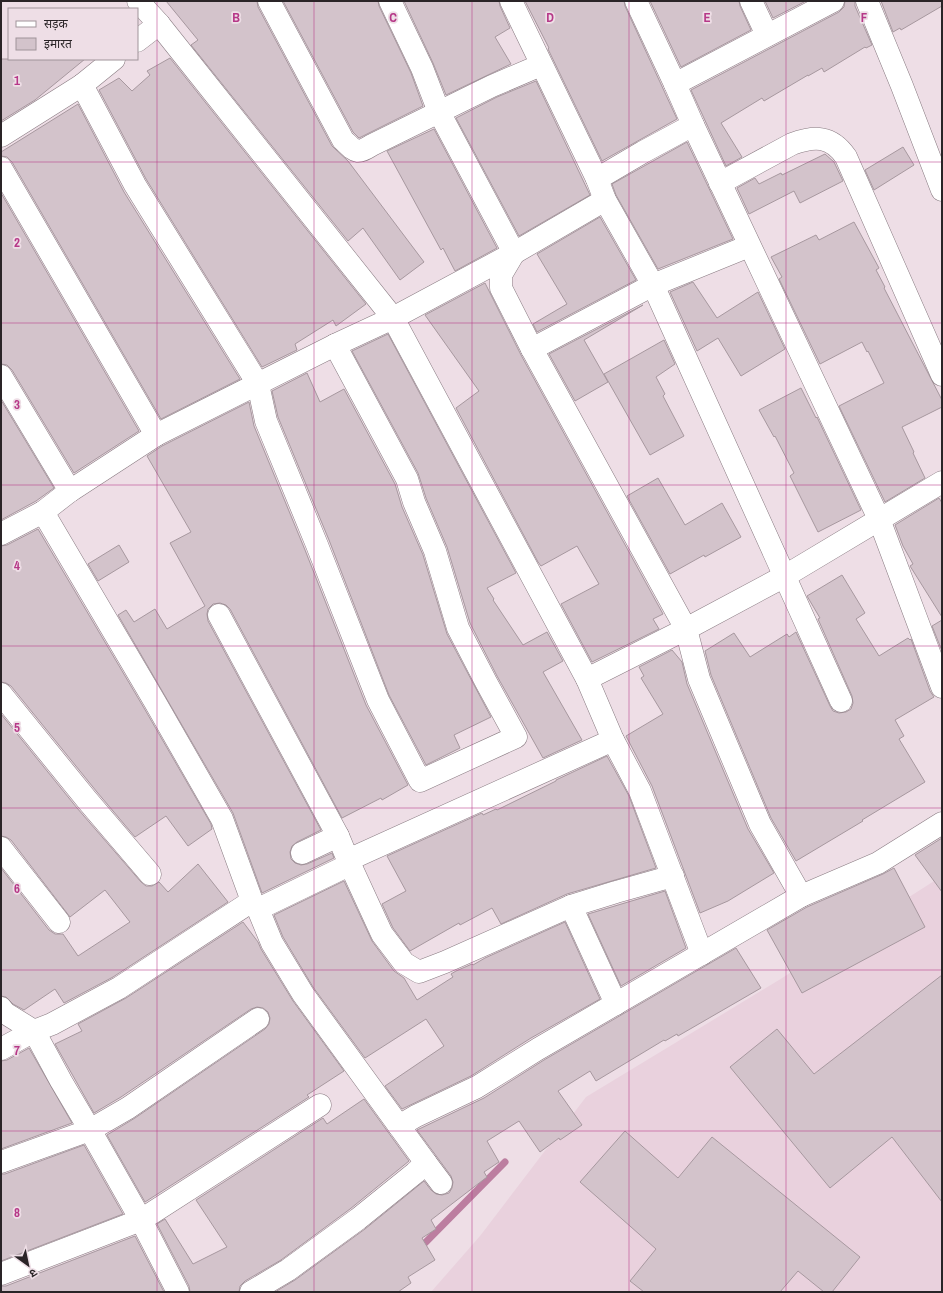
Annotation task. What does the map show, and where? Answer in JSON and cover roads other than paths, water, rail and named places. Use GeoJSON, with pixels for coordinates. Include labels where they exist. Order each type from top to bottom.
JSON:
{"type":"FeatureCollection","features":[{"type":"Feature","properties":{"kind":"street"},"geometry":{"type":"LineString","coordinates":[[138,1],[159,24],[393,318],[587,679],[613,740],[640,791],[702,954]]}},
{"type":"Feature","properties":{"kind":"street"},"geometry":{"type":"LineString","coordinates":[[269,1],[343,140],[353,150],[358,152],[492,86],[541,65]]}},
{"type":"Feature","properties":{"kind":"street"},"geometry":{"type":"LineString","coordinates":[[390,1],[422,68],[440,112],[514,253]]}},
{"type":"Feature","properties":{"kind":"street"},"geometry":{"type":"LineString","coordinates":[[511,1],[597,179],[605,200],[653,285],[841,701]]}},
{"type":"Feature","properties":{"kind":"street"},"geometry":{"type":"LineString","coordinates":[[636,1],[720,183],[879,519],[942,687]]}},
{"type":"Feature","properties":{"kind":"street"},"geometry":{"type":"LineString","coordinates":[[751,1],[767,35]]}},
{"type":"Feature","properties":{"kind":"street"},"geometry":{"type":"LineString","coordinates":[[675,84],[833,1]]}},
{"type":"Feature","properties":{"kind":"street"},"geometry":{"type":"LineString","coordinates":[[867,1],[942,190]]}},
{"type":"Feature","properties":{"kind":"street"},"geometry":{"type":"LineString","coordinates":[[138,40],[159,24]]}},
{"type":"Feature","properties":{"kind":"street"},"geometry":{"type":"LineString","coordinates":[[1,136],[82,85],[113,60]]}},
{"type":"Feature","properties":{"kind":"street"},"geometry":{"type":"LineString","coordinates":[[82,85],[135,185],[258,384],[266,421],[375,693],[420,781],[516,737],[458,628],[435,551],[414,502],[407,479],[335,345]]}},
{"type":"Feature","properties":{"kind":"street"},"geometry":{"type":"LineString","coordinates":[[597,179],[693,125]]}},
{"type":"Feature","properties":{"kind":"street"},"geometry":{"type":"LineString","coordinates":[[720,183],[792,144],[804,140],[814,138],[826,140],[839,148],[846,157],[942,375]]}},
{"type":"Feature","properties":{"kind":"street"},"geometry":{"type":"LineString","coordinates":[[1,168],[156,435]]}},
{"type":"Feature","properties":{"kind":"street"},"geometry":{"type":"LineString","coordinates":[[1,534],[43,512],[70,491],[156,435],[335,345],[393,318],[514,253],[605,200]]}},
{"type":"Feature","properties":{"kind":"street"},"geometry":{"type":"LineString","coordinates":[[532,349],[653,285],[750,246]]}},
{"type":"Feature","properties":{"kind":"street"},"geometry":{"type":"LineString","coordinates":[[514,253],[501,275],[501,288],[532,349],[686,629],[699,679],[760,824],[801,896]]}},
{"type":"Feature","properties":{"kind":"street"},"geometry":{"type":"LineString","coordinates":[[1,376],[70,491]]}},
{"type":"Feature","properties":{"kind":"street"},"geometry":{"type":"LineString","coordinates":[[587,679],[686,629],[785,576],[942,482]]}},
{"type":"Feature","properties":{"kind":"street"},"geometry":{"type":"LineString","coordinates":[[43,512],[156,702],[222,819],[255,905],[272,943],[303,994],[441,1183]]}},
{"type":"Feature","properties":{"kind":"street"},"geometry":{"type":"LineString","coordinates":[[220,615],[338,836],[382,934],[404,963],[419,972],[570,906],[673,876]]}},
{"type":"Feature","properties":{"kind":"street"},"geometry":{"type":"LineString","coordinates":[[1,694],[87,800],[150,874]]}},
{"type":"Feature","properties":{"kind":"street"},"geometry":{"type":"LineString","coordinates":[[1,1049],[34,1031],[52,1024],[119,988],[255,905],[349,863],[613,740]]}},
{"type":"Feature","properties":{"kind":"street"},"geometry":{"type":"LineString","coordinates":[[399,1126],[416,1116],[477,1087],[538,1049],[801,896],[878,863],[942,823]]}},
{"type":"Feature","properties":{"kind":"street"},"geometry":{"type":"LineString","coordinates":[[302,853],[338,836]]}},
{"type":"Feature","properties":{"kind":"street"},"geometry":{"type":"LineString","coordinates":[[1,848],[59,922]]}},
{"type":"Feature","properties":{"kind":"street"},"geometry":{"type":"LineString","coordinates":[[570,906],[616,1004]]}},
{"type":"Feature","properties":{"kind":"street"},"geometry":{"type":"LineString","coordinates":[[1,1008],[5,1013],[34,1031],[141,1220],[178,1292]]}},
{"type":"Feature","properties":{"kind":"street"},"geometry":{"type":"LineString","coordinates":[[1,1162],[90,1130],[128,1108],[258,1019]]}},
{"type":"Feature","properties":{"kind":"street"},"geometry":{"type":"LineString","coordinates":[[1,1274],[141,1220],[320,1105]]}},
{"type":"Feature","properties":{"kind":"street"},"geometry":{"type":"LineString","coordinates":[[251,1292],[288,1270],[358,1219],[426,1163]]}},
{"type":"Feature","properties":{"kind":"waterway"},"geometry":{"type":"LineString","coordinates":[[418,1250],[505,1162]]}}]}
